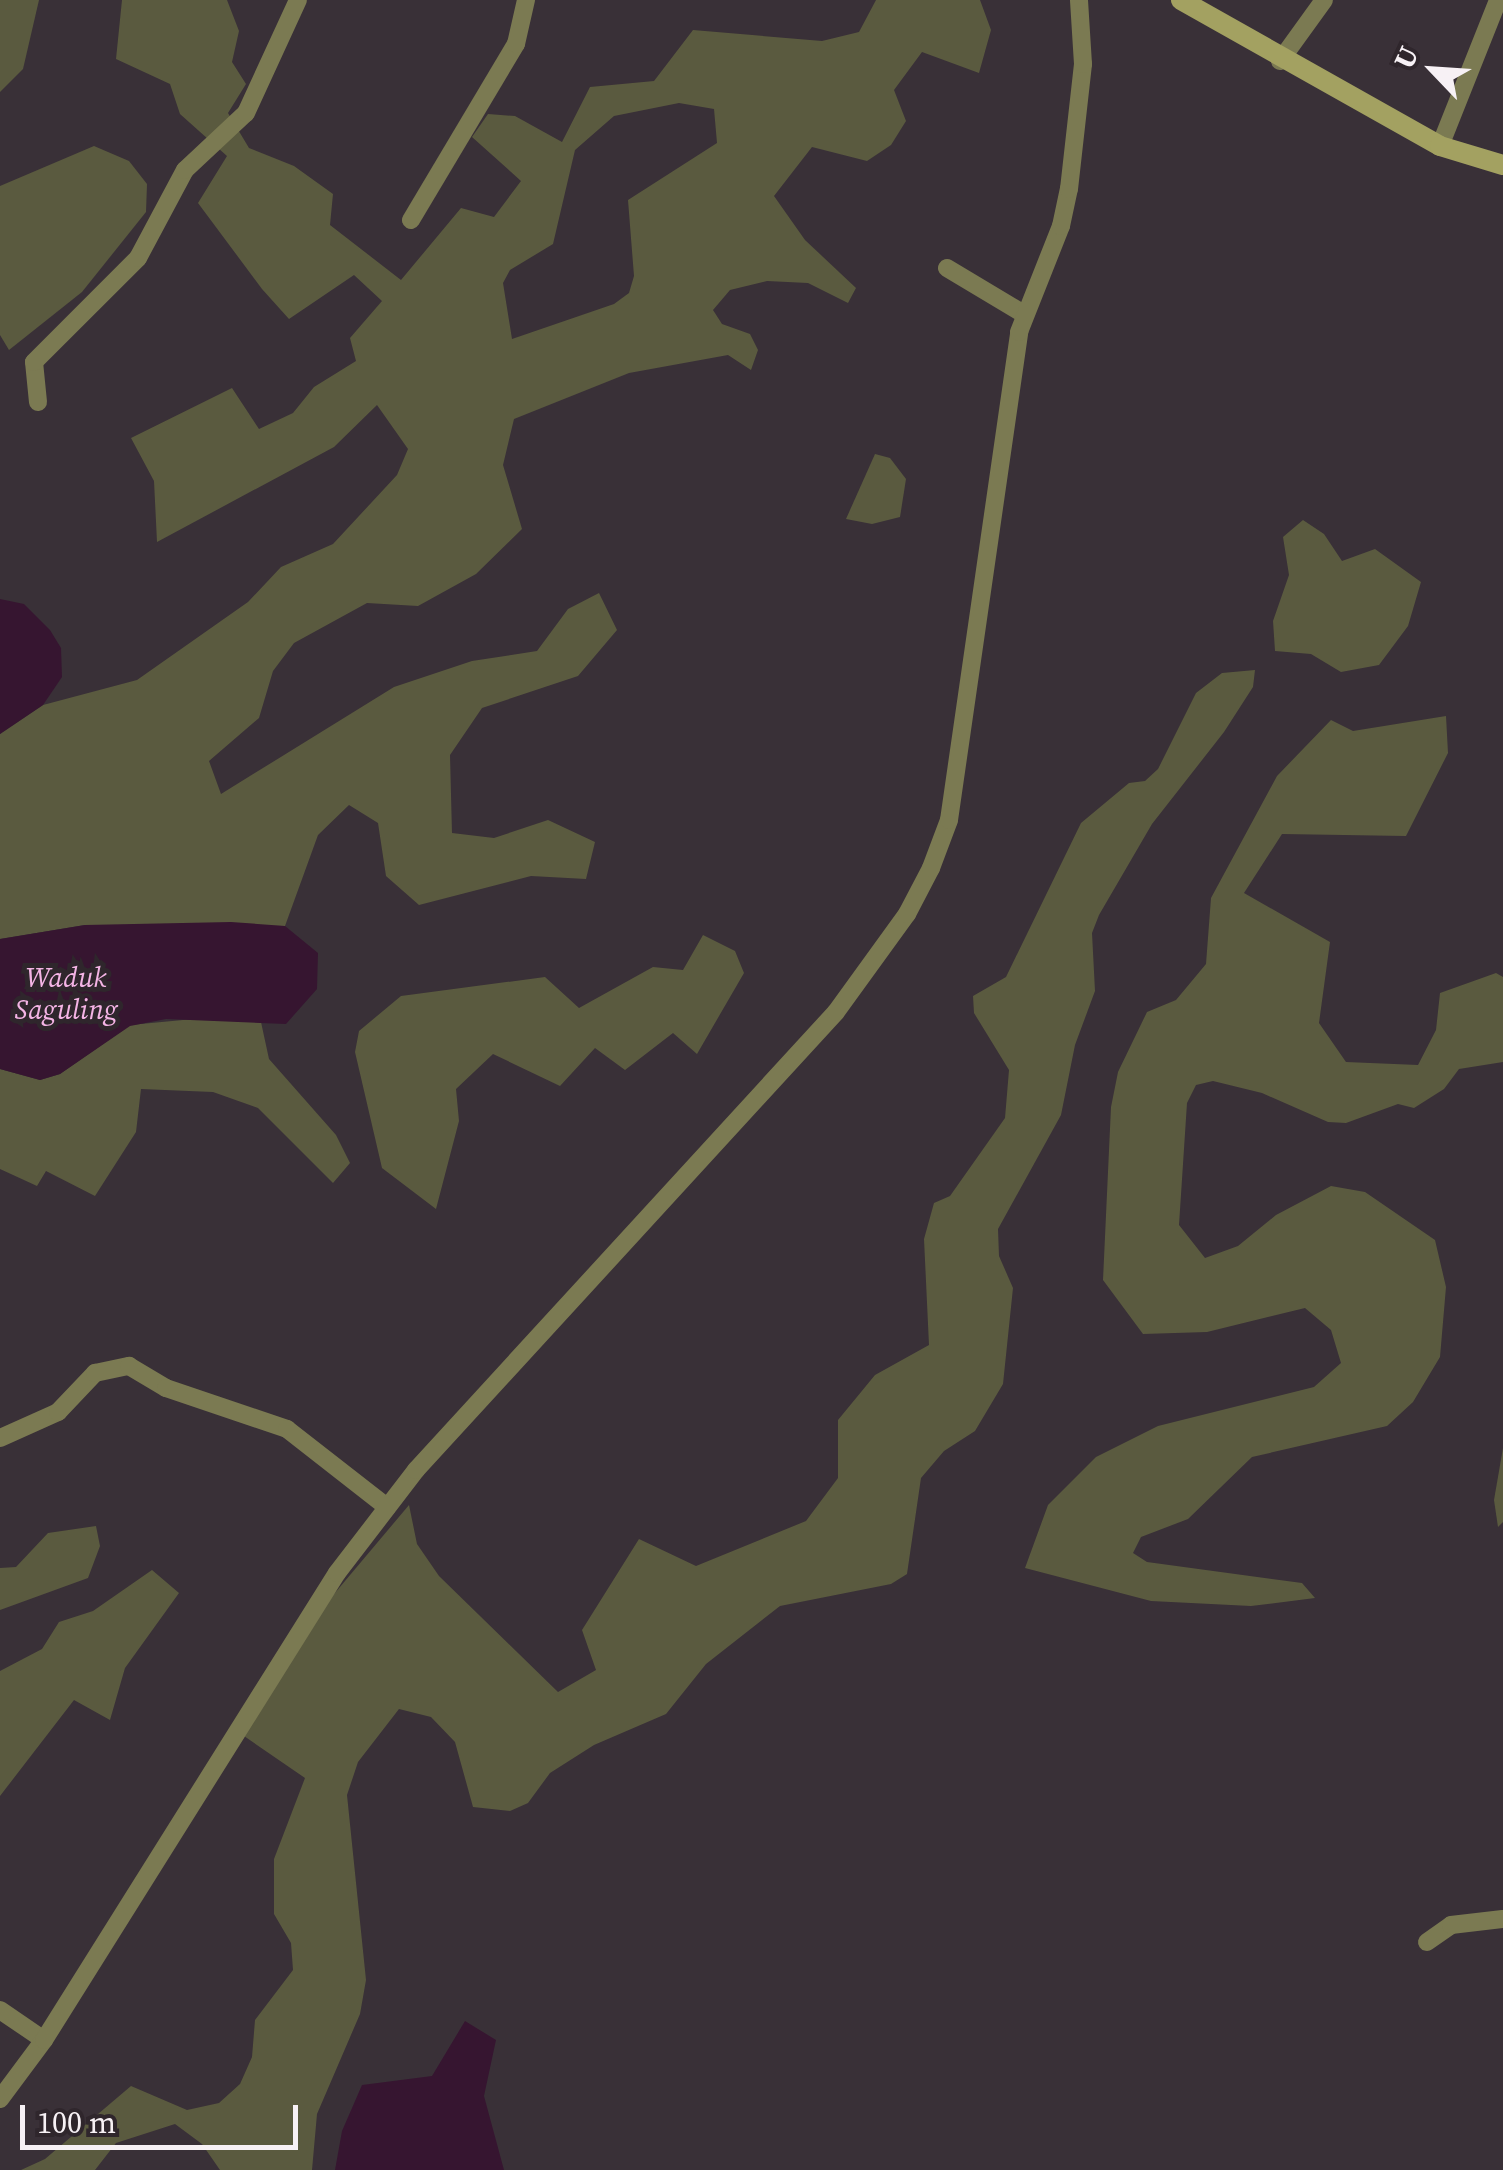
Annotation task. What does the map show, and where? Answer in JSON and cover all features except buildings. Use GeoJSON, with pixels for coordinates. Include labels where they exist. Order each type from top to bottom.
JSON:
{"type":"FeatureCollection","features":[{"type":"Feature","properties":{"kind":"main road"},"geometry":{"type":"LineString","coordinates":[[1180,0],[1280,61],[1440,146],[1503,165]]}},
{"type":"Feature","properties":{"kind":"street"},"geometry":{"type":"LineString","coordinates":[[38,402],[34,362],[138,258],[172,187],[201,150],[246,113],[298,0]]}},
{"type":"Feature","properties":{"kind":"street"},"geometry":{"type":"LineString","coordinates":[[411,220],[516,44],[526,0]]}},
{"type":"Feature","properties":{"kind":"street"},"geometry":{"type":"LineString","coordinates":[[0,2099],[44,2040],[337,1573],[387,1507],[836,1012],[907,914],[949,820],[998,452],[1024,314],[1062,226],[1069,189],[1083,64],[1079,0]]}},
{"type":"Feature","properties":{"kind":"street"},"geometry":{"type":"LineString","coordinates":[[1280,61],[1324,0]]}},
{"type":"Feature","properties":{"kind":"street"},"geometry":{"type":"LineString","coordinates":[[1440,146],[1498,0]]}},
{"type":"Feature","properties":{"kind":"street"},"geometry":{"type":"LineString","coordinates":[[948,268],[1024,314]]}},
{"type":"Feature","properties":{"kind":"street"},"geometry":{"type":"LineString","coordinates":[[0,1438],[58,1412],[94,1373],[129,1366],[166,1388],[288,1429],[387,1507]]}},
{"type":"Feature","properties":{"kind":"street"},"geometry":{"type":"LineString","coordinates":[[1427,1942],[1451,1925],[1503,1918]]}},
{"type":"Feature","properties":{"kind":"street"},"geometry":{"type":"LineString","coordinates":[[0,2010],[44,2040]]}},
{"type":"Feature","properties":{"kind":"green space"},"geometry":{"type":"Polygon","coordinates":[[[0,0],[39,0],[23,69],[0,92],[0,0]]]}},
{"type":"Feature","properties":{"kind":"green space"},"geometry":{"type":"Polygon","coordinates":[[[122,0],[227,0],[239,31],[232,62],[246,84],[228,113],[249,148],[294,166],[333,194],[330,225],[401,280],[461,208],[494,217],[521,181],[472,137],[488,114],[515,116],[562,142],[590,87],[654,81],[693,30],[822,41],[859,32],[876,0],[980,0],[991,30],[979,73],[922,52],[894,90],[906,121],[891,145],[867,161],[812,147],[774,196],[805,240],[856,288],[848,303],[808,283],[767,281],[730,290],[713,310],[722,324],[750,334],[758,350],[751,370],[728,355],[629,373],[514,419],[503,465],[522,529],[476,574],[418,606],[367,603],[294,643],[273,671],[259,718],[209,761],[221,794],[394,687],[472,661],[537,651],[568,609],[599,593],[617,630],[578,676],[482,708],[450,755],[452,833],[494,838],[548,820],[595,842],[586,879],[531,876],[419,905],[386,876],[378,823],[349,805],[318,835],[285,926],[85,925],[0,939],[0,734],[43,705],[137,680],[248,602],[281,567],[333,544],[397,475],[408,449],[377,405],[334,447],[157,542],[154,481],[131,438],[232,388],[259,429],[293,413],[314,387],[356,361],[350,338],[382,301],[354,275],[289,319],[198,203],[227,156],[180,114],[170,84],[116,59],[122,0]],[[679,103],[614,116],[575,150],[553,244],[510,270],[503,283],[512,339],[614,304],[629,293],[634,276],[628,200],[717,143],[714,109],[679,103]]]}},
{"type":"Feature","properties":{"kind":"green space"},"geometry":{"type":"Polygon","coordinates":[[[94,146],[129,161],[147,184],[146,212],[82,292],[9,350],[0,335],[0,186],[94,146]]]}},
{"type":"Feature","properties":{"kind":"green space"},"geometry":{"type":"Polygon","coordinates":[[[875,454],[890,458],[906,479],[900,517],[872,524],[846,519],[875,454]]]}},
{"type":"Feature","properties":{"kind":"green space"},"geometry":{"type":"Polygon","coordinates":[[[1303,520],[1324,534],[1342,561],[1375,549],[1421,582],[1408,626],[1379,665],[1341,672],[1311,654],[1275,651],[1273,621],[1289,575],[1283,537],[1303,520]]]}},
{"type":"Feature","properties":{"kind":"green space"},"geometry":{"type":"Polygon","coordinates":[[[1255,670],[1253,687],[1224,732],[1152,824],[1092,933],[1095,991],[1075,1045],[1061,1115],[998,1229],[999,1256],[1013,1288],[1003,1384],[975,1431],[944,1451],[921,1478],[907,1574],[891,1584],[780,1606],[706,1664],[666,1714],[594,1745],[550,1773],[528,1803],[510,1811],[473,1807],[455,1742],[431,1717],[399,1709],[358,1762],[347,1795],[366,1980],[360,2014],[317,2114],[312,2170],[220,2170],[202,2144],[175,2124],[116,2143],[95,2170],[21,2170],[45,2159],[131,2086],[187,2110],[219,2103],[240,2084],[252,2057],[255,2020],[293,1970],[291,1943],[274,1914],[274,1859],[305,1778],[244,1736],[329,1600],[409,1505],[417,1544],[439,1576],[558,1692],[596,1670],[582,1630],[639,1539],[696,1566],[806,1521],[838,1478],[838,1420],[875,1375],[929,1345],[924,1239],[934,1203],[950,1196],[1005,1118],[1009,1070],[974,1013],[973,996],[1006,977],[1081,823],[1129,783],[1145,781],[1158,769],[1196,693],[1222,673],[1255,670]]]}},
{"type":"Feature","properties":{"kind":"green space"},"geometry":{"type":"Polygon","coordinates":[[[1446,716],[1448,753],[1406,836],[1282,834],[1244,893],[1330,942],[1319,1023],[1346,1062],[1418,1065],[1436,1030],[1440,993],[1496,973],[1503,977],[1503,1062],[1459,1069],[1444,1089],[1414,1108],[1398,1104],[1346,1123],[1328,1122],[1262,1093],[1213,1081],[1196,1085],[1187,1103],[1179,1225],[1205,1258],[1238,1246],[1276,1215],[1331,1186],[1365,1192],[1435,1240],[1446,1287],[1440,1357],[1413,1402],[1387,1426],[1252,1457],[1188,1519],[1141,1537],[1133,1553],[1147,1562],[1302,1583],[1315,1598],[1251,1606],[1151,1601],[1025,1568],[1048,1505],[1096,1457],[1158,1426],[1314,1387],[1341,1363],[1331,1330],[1305,1308],[1207,1332],[1143,1334],[1103,1280],[1111,1107],[1118,1072],[1147,1012],[1176,1000],[1206,964],[1211,898],[1277,776],[1331,720],[1353,731],[1446,716]]]}},
{"type":"Feature","properties":{"kind":"green space"},"geometry":{"type":"Polygon","coordinates":[[[703,935],[735,951],[744,973],[697,1054],[673,1033],[625,1070],[595,1048],[560,1086],[493,1054],[456,1089],[459,1121],[436,1209],[382,1168],[355,1052],[359,1031],[401,996],[545,977],[579,1008],[653,967],[683,970],[703,935]]]}},
{"type":"Feature","properties":{"kind":"green space"},"geometry":{"type":"Polygon","coordinates":[[[204,1018],[261,1022],[269,1059],[336,1135],[350,1163],[333,1183],[258,1108],[213,1092],[141,1089],[136,1132],[95,1196],[46,1171],[37,1186],[0,1169],[0,1069],[40,1080],[60,1074],[130,1025],[204,1018]]]}},
{"type":"Feature","properties":{"kind":"green space"},"geometry":{"type":"Polygon","coordinates":[[[1503,1448],[1503,1522],[1498,1527],[1494,1500],[1503,1448]]]}},
{"type":"Feature","properties":{"kind":"green space"},"geometry":{"type":"Polygon","coordinates":[[[96,1526],[100,1546],[88,1578],[0,1610],[0,1568],[16,1567],[48,1533],[96,1526]]]}},
{"type":"Feature","properties":{"kind":"green space"},"geometry":{"type":"Polygon","coordinates":[[[152,1570],[179,1593],[125,1668],[110,1720],[74,1700],[0,1796],[0,1671],[42,1649],[59,1622],[93,1611],[152,1570]]]}},
{"type":"Feature","properties":{"kind":"water"},"geometry":{"type":"Polygon","coordinates":[[[0,599],[24,604],[50,630],[61,648],[62,677],[43,705],[0,734],[0,599]]]}},
{"type":"Feature","properties":{"kind":"water","name":"Waduk Saguling"},"geometry":{"type":"Polygon","coordinates":[[[231,922],[285,926],[318,953],[317,989],[286,1024],[166,1019],[130,1026],[60,1074],[40,1080],[0,1069],[0,939],[85,925],[231,922]]]}},
{"type":"Feature","properties":{"kind":"water"},"geometry":{"type":"Polygon","coordinates":[[[465,2021],[496,2040],[484,2096],[504,2170],[335,2170],[342,2131],[362,2085],[432,2076],[465,2021]]]}}]}
